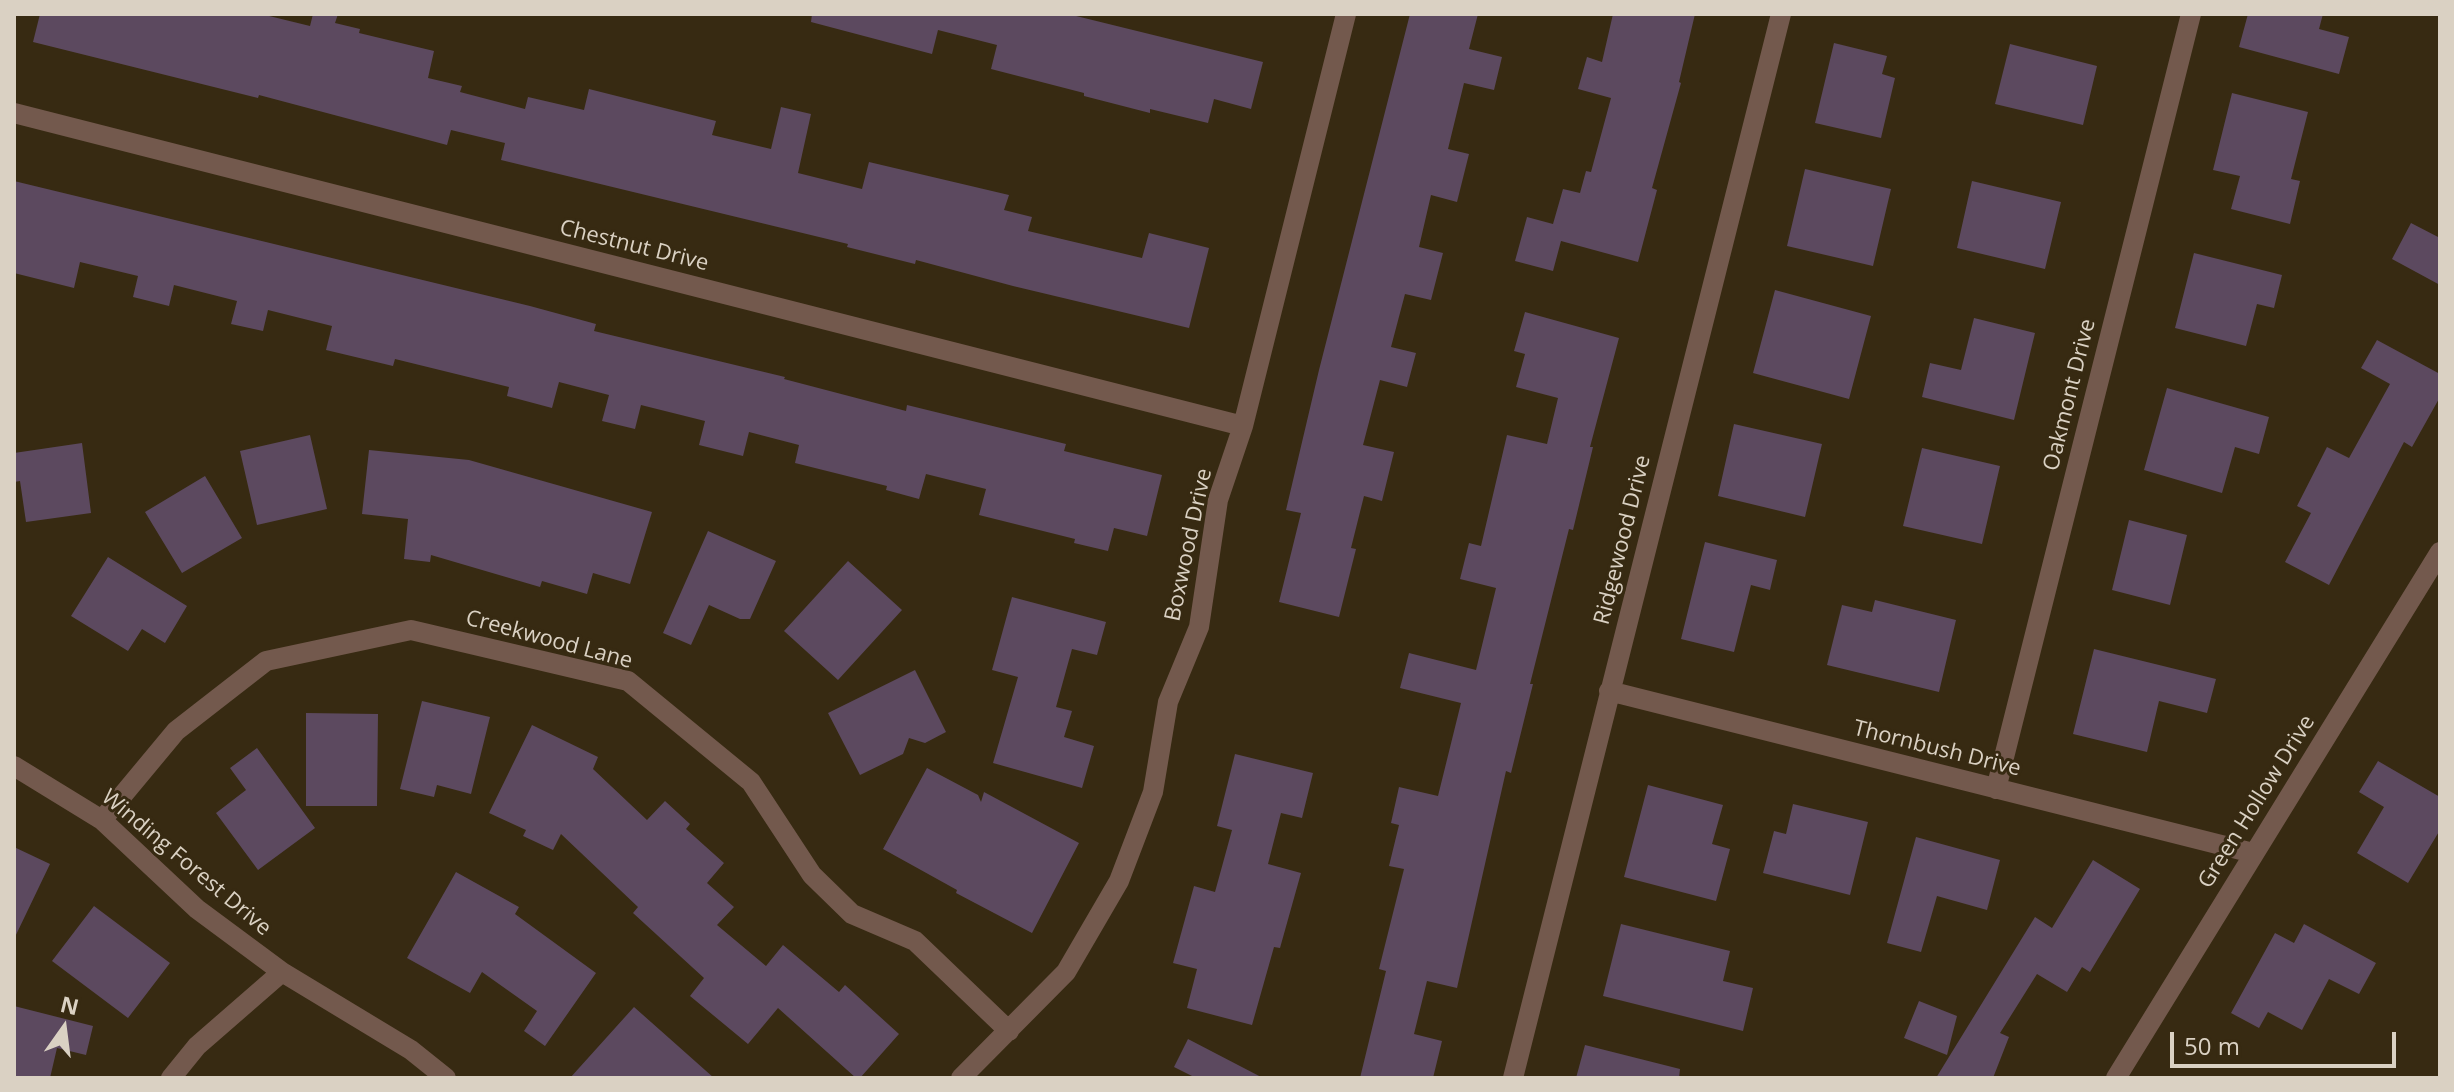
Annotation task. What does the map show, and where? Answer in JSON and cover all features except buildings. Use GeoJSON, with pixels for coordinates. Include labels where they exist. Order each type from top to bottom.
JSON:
{"type":"FeatureCollection","features":[{"type":"Feature","properties":{"kind":"street","name":"Boxwood Drive"},"geometry":{"type":"LineString","coordinates":[[961,1078],[1066,972],[1119,881],[1153,792],[1168,702],[1199,627],[1218,500],[1243,426],[1344,14]]}},
{"type":"Feature","properties":{"kind":"street","name":"Ridgewood Drive"},"geometry":{"type":"LineString","coordinates":[[1513,1078],[1781,14]]}},
{"type":"Feature","properties":{"kind":"street","name":"Oakmont Drive"},"geometry":{"type":"LineString","coordinates":[[1996,789],[2191,14]]}},
{"type":"Feature","properties":{"kind":"street","name":"Chestnut Drive"},"geometry":{"type":"LineString","coordinates":[[14,113],[1243,426]]}},
{"type":"Feature","properties":{"kind":"street","name":"Green Hollow Drive"},"geometry":{"type":"LineString","coordinates":[[2116,1078],[2440,552]]}},
{"type":"Feature","properties":{"kind":"street","name":"Creekwood Lane"},"geometry":{"type":"LineString","coordinates":[[102,820],[176,731],[266,661],[411,630],[426,633],[628,681],[751,782],[812,875],[852,914],[915,941],[1009,1031]]}},
{"type":"Feature","properties":{"kind":"street","name":"Thornbush Drive"},"geometry":{"type":"LineString","coordinates":[[1609,691],[2253,853]]}},
{"type":"Feature","properties":{"kind":"street","name":"Winding Forest Drive"},"geometry":{"type":"LineString","coordinates":[[14,766],[102,820],[197,909],[282,972],[411,1050],[446,1078]]}},
{"type":"Feature","properties":{"kind":"street"},"geometry":{"type":"LineString","coordinates":[[171,1078],[197,1046],[282,972]]}}]}
